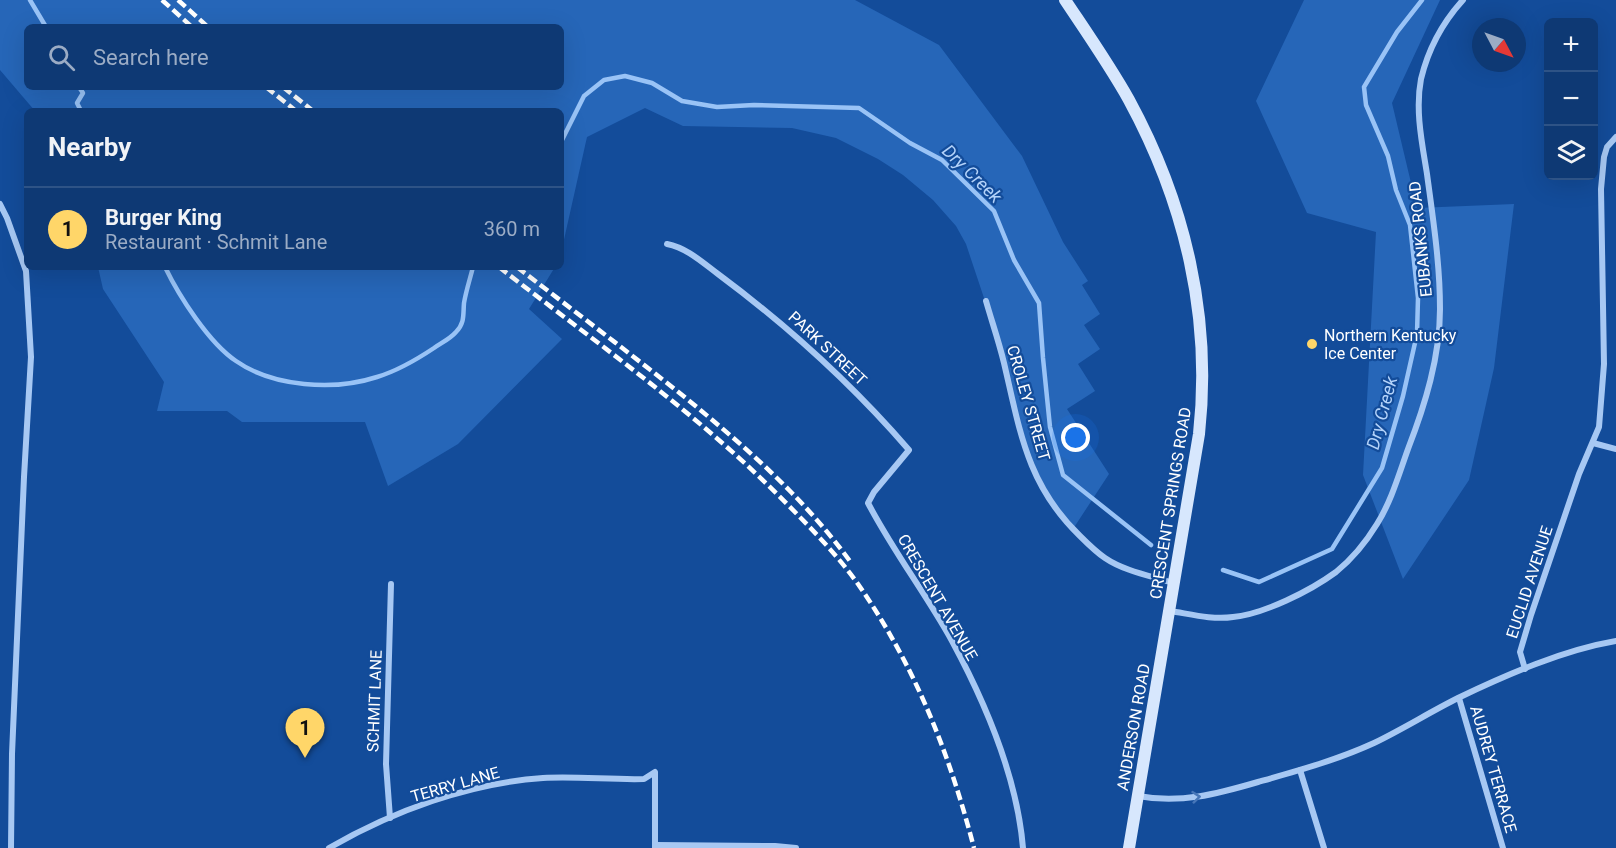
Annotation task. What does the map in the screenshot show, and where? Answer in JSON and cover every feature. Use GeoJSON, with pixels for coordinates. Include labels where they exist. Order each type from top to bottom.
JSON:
{"type":"FeatureCollection","features":[{"type":"Feature","properties":{"kind":"main road","name":"CRESCENT SPRINGS ROAD"},"geometry":{"type":"LineString","coordinates":[[1065,0],[1113,74],[1151,144],[1175,201],[1190,255],[1201,327],[1202,412],[1170,611]]}},
{"type":"Feature","properties":{"kind":"main road","name":"ANDERSON ROAD"},"geometry":{"type":"LineString","coordinates":[[1129,848],[1170,611]]}},
{"type":"Feature","properties":{"kind":"street","name":"EUBANKS ROAD"},"geometry":{"type":"LineString","coordinates":[[1170,611],[1230,618],[1252,615],[1273,607],[1335,572],[1358,551],[1382,514],[1429,390],[1439,335],[1438,258],[1421,132],[1419,105],[1421,80],[1440,30],[1463,0]]}},
{"type":"Feature","properties":{"kind":"street","name":"EUCLID AVENUE"},"geometry":{"type":"LineString","coordinates":[[1525,669],[1520,652],[1571,497],[1599,428],[1604,364],[1602,178],[1607,147],[1616,137]]}},
{"type":"Feature","properties":{"kind":"street"},"geometry":{"type":"LineString","coordinates":[[0,204],[24,265]]}},
{"type":"Feature","properties":{"kind":"street","name":"PARK STREET"},"geometry":{"type":"LineString","coordinates":[[667,244],[698,258],[746,293],[793,332],[874,409],[909,450],[871,499]]}},
{"type":"Feature","properties":{"kind":"street"},"geometry":{"type":"LineString","coordinates":[[11,848],[12,754],[31,357],[26,270]]}},
{"type":"Feature","properties":{"kind":"street","name":"CROLEY STREET"},"geometry":{"type":"LineString","coordinates":[[986,301],[1023,443],[1047,498],[1073,529],[1106,558],[1174,584]]}},
{"type":"Feature","properties":{"kind":"street"},"geometry":{"type":"LineString","coordinates":[[1593,443],[1616,449]]}},
{"type":"Feature","properties":{"kind":"street","name":"CRESCENT AVENUE"},"geometry":{"type":"LineString","coordinates":[[871,499],[868,503],[876,519],[952,641],[984,707],[1006,766],[1021,825],[1023,848]]}},
{"type":"Feature","properties":{"kind":"street","name":"SCHMIT LANE"},"geometry":{"type":"LineString","coordinates":[[390,818],[386,764],[391,584]]}},
{"type":"Feature","properties":{"kind":"street"},"geometry":{"type":"LineString","coordinates":[[1138,796],[1158,800],[1198,798],[1300,770],[1373,743],[1459,698],[1525,669],[1588,647],[1616,641]]}},
{"type":"Feature","properties":{"kind":"street","name":"AUDREY TERRACE"},"geometry":{"type":"LineString","coordinates":[[1459,698],[1503,848]]}},
{"type":"Feature","properties":{"kind":"street"},"geometry":{"type":"LineString","coordinates":[[1300,770],[1324,848]]}},
{"type":"Feature","properties":{"kind":"street","name":"TERRY LANE"},"geometry":{"type":"LineString","coordinates":[[329,848],[390,818],[447,797],[499,784],[544,778],[644,779],[655,772],[656,847]]}},
{"type":"Feature","properties":{"kind":"street"},"geometry":{"type":"LineString","coordinates":[[656,847],[775,846],[796,848]]}},
{"type":"Feature","properties":{"kind":"shaded area"},"geometry":{"type":"Polygon","coordinates":[[[0,0],[855,0],[939,45],[1022,156],[1063,242],[1088,281],[1082,285],[1100,314],[1084,325],[1100,349],[1078,364],[1095,391],[1067,409],[1109,474],[1073,529],[1057,510],[1023,443],[990,316],[966,244],[956,226],[933,200],[903,175],[878,159],[836,138],[792,128],[683,126],[645,108],[587,137],[564,240],[564,108],[32,108],[0,70],[0,0]]]}},
{"type":"Feature","properties":{"kind":"shaded area"},"geometry":{"type":"Polygon","coordinates":[[[1304,0],[1440,0],[1392,103],[1417,208],[1514,204],[1494,368],[1469,480],[1403,579],[1363,475],[1376,232],[1307,213],[1256,101],[1304,0]]]}},
{"type":"Feature","properties":{"kind":"shaded area"},"geometry":{"type":"Polygon","coordinates":[[[99,270],[553,270],[529,309],[562,339],[458,444],[388,486],[365,422],[242,422],[227,411],[157,411],[164,382],[103,289],[99,270]]]}},
{"type":"Feature","properties":{"kind":"waterway","name":"Dry Creek"},"geometry":{"type":"LineString","coordinates":[[30,0],[44,24]]}},
{"type":"Feature","properties":{"kind":"waterway","name":"Dry Creek"},"geometry":{"type":"LineString","coordinates":[[1223,570],[1259,582],[1332,549],[1382,468],[1403,396],[1417,334],[1418,298],[1410,225],[1396,190],[1388,156],[1366,105],[1364,87],[1397,32],[1422,0]]}},
{"type":"Feature","properties":{"kind":"waterway","name":"Dry Creek"},"geometry":{"type":"LineString","coordinates":[[564,136],[584,96],[604,80],[625,76],[652,83],[682,101],[717,107],[754,105],[859,108],[910,143],[942,160],[994,211],[1014,260],[1039,303],[1050,427],[1063,475],[1151,545]]}},
{"type":"Feature","properties":{"kind":"waterway","name":"Dry Creek"},"geometry":{"type":"LineString","coordinates":[[80,108],[77,103],[83,93],[81,90]]}},
{"type":"Feature","properties":{"kind":"waterway","name":"Dry Creek"},"geometry":{"type":"LineString","coordinates":[[167,270],[205,331],[236,361],[251,370],[286,381],[323,385],[342,384],[384,375],[413,361],[451,337],[462,322],[472,270]]}},
{"type":"Feature","properties":{"kind":"railway"},"geometry":{"type":"LineString","coordinates":[[162,0],[189,24]]}},
{"type":"Feature","properties":{"kind":"railway"},"geometry":{"type":"LineString","coordinates":[[178,0],[205,24]]}},
{"type":"Feature","properties":{"kind":"railway"},"geometry":{"type":"LineString","coordinates":[[270,90],[292,108]]}},
{"type":"Feature","properties":{"kind":"railway"},"geometry":{"type":"LineString","coordinates":[[287,90],[309,108]]}},
{"type":"Feature","properties":{"kind":"railway"},"geometry":{"type":"LineString","coordinates":[[503,270],[643,377],[713,435],[779,496],[840,561],[878,615],[913,678],[941,744],[974,848]]}},
{"type":"Feature","properties":{"kind":"railway"},"geometry":{"type":"LineString","coordinates":[[521,270],[666,382],[732,437],[796,497],[852,564]]}},
{"type":"Feature","properties":{"kind":"place","name":"Northern Kentucky Ice Center"},"geometry":{"type":"Point","coordinates":[1312,344]}},
{"type":"Feature","properties":{"kind":"place","name":"Burger King"},"geometry":{"type":"Point","coordinates":[305,758]}}]}
